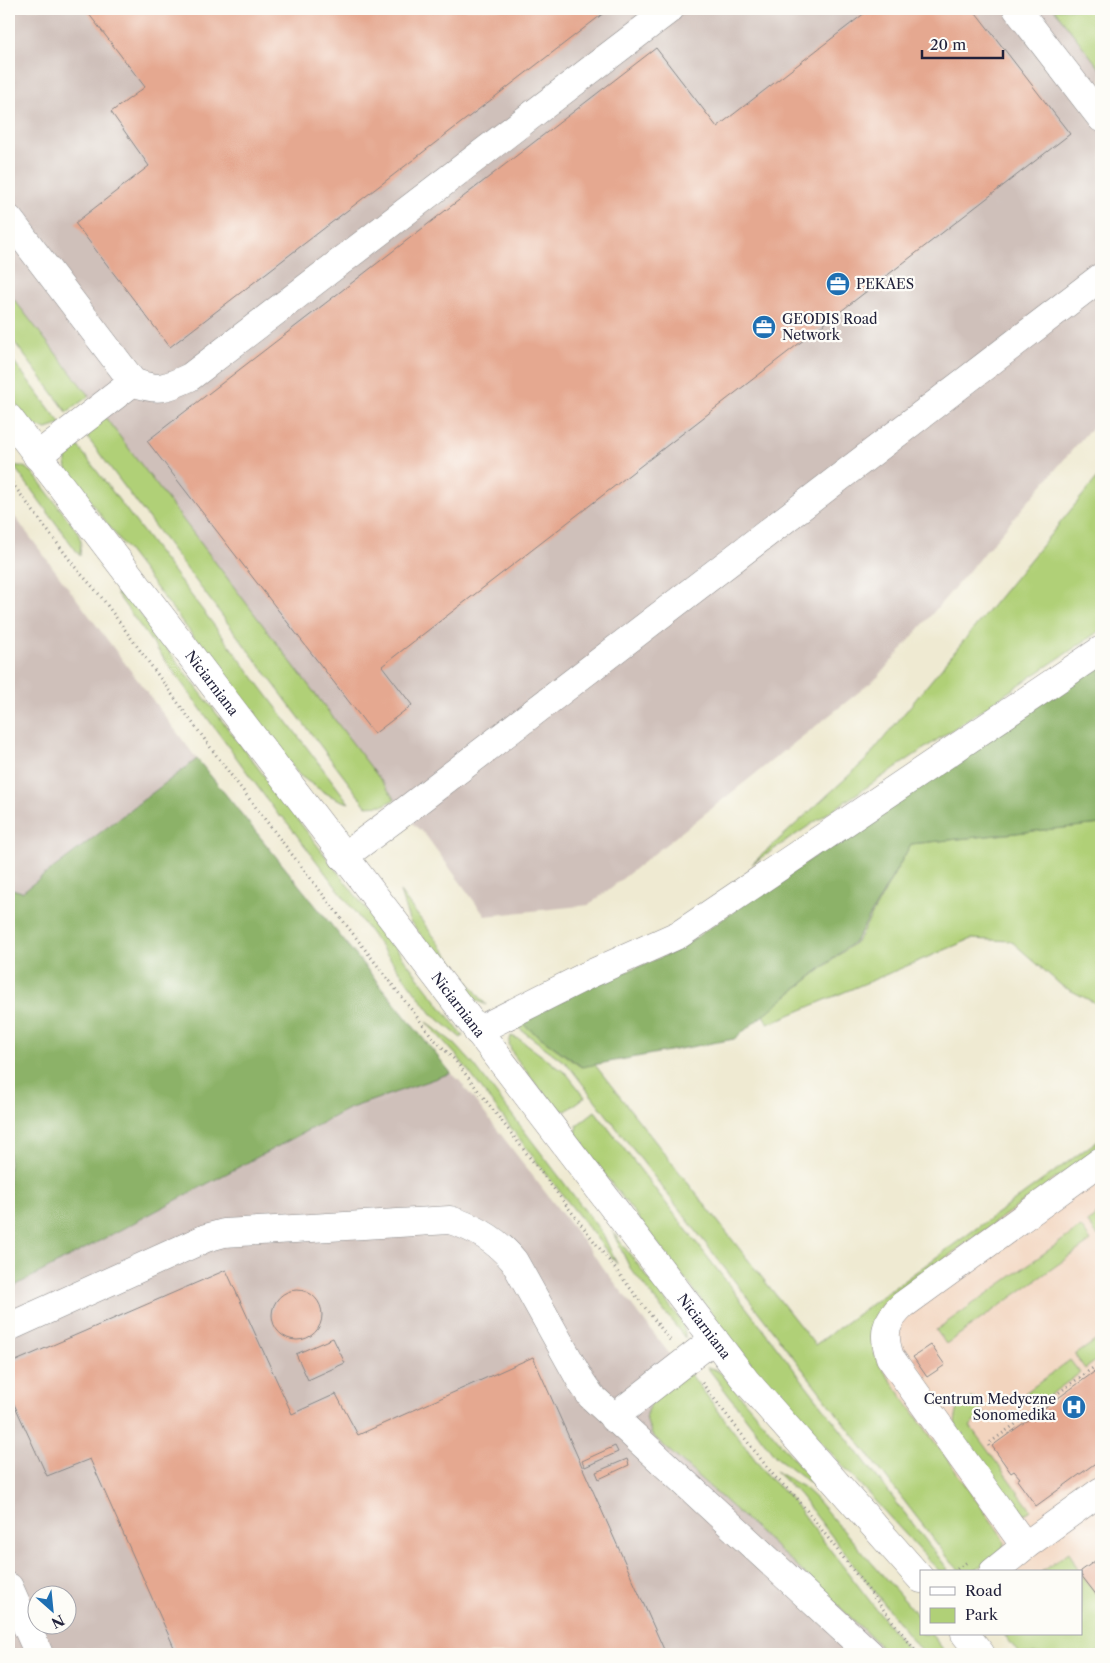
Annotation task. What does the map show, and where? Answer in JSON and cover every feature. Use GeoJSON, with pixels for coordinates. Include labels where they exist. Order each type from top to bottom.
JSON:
{"type":"FeatureCollection","features":[{"type":"Feature","properties":{"kind":"street"},"geometry":{"type":"LineString","coordinates":[[9,218],[133,382],[150,389],[172,386],[190,377],[670,9]]}},
{"type":"Feature","properties":{"kind":"street"},"geometry":{"type":"LineString","coordinates":[[1017,9],[1101,118]]}},
{"type":"Feature","properties":{"kind":"street"},"geometry":{"type":"LineString","coordinates":[[343,857],[1101,277]]}},
{"type":"Feature","properties":{"kind":"street"},"geometry":{"type":"LineString","coordinates":[[37,456],[133,382]]}},
{"type":"Feature","properties":{"kind":"street","name":"Niciarniana"},"geometry":{"type":"LineString","coordinates":[[9,418],[343,857],[746,1381],[920,1578]]}},
{"type":"Feature","properties":{"kind":"street"},"geometry":{"type":"LineString","coordinates":[[477,1031],[588,975],[680,934],[1101,650]]}},
{"type":"Feature","properties":{"kind":"street"},"geometry":{"type":"LineString","coordinates":[[1025,1546],[890,1357],[885,1343],[886,1328],[892,1315],[903,1305],[1101,1161]]}},
{"type":"Feature","properties":{"kind":"street"},"geometry":{"type":"LineString","coordinates":[[9,1327],[206,1238],[224,1233],[450,1220],[472,1227],[504,1249],[514,1261],[591,1396],[870,1654]]}},
{"type":"Feature","properties":{"kind":"street"},"geometry":{"type":"LineString","coordinates":[[614,1418],[714,1340]]}},
{"type":"Feature","properties":{"kind":"street"},"geometry":{"type":"LineString","coordinates":[[995,1570],[1025,1546],[1101,1491]]}},
{"type":"Feature","properties":{"kind":"street"},"geometry":{"type":"LineString","coordinates":[[9,1586],[39,1654]]}},
{"type":"Feature","properties":{"kind":"street"},"geometry":{"type":"LineString","coordinates":[[968,1636],[981,1654]]}},
{"type":"Feature","properties":{"kind":"path"},"geometry":{"type":"LineString","coordinates":[[9,479],[74,567],[100,594],[224,766],[434,1039],[454,1059],[774,1476],[797,1498],[918,1654]]}},
{"type":"Feature","properties":{"kind":"path"},"geometry":{"type":"LineString","coordinates":[[993,1452],[988,1444],[1101,1362]]}},
{"type":"Feature","properties":{"kind":"shaded area"},"geometry":{"type":"Polygon","coordinates":[[[9,9],[1054,9],[1101,70],[1101,421],[1085,435],[878,677],[589,905],[485,916],[424,833],[415,826],[9,293],[9,9]]]}},
{"type":"Feature","properties":{"kind":"shaded area"},"geometry":{"type":"Polygon","coordinates":[[[9,509],[197,759],[22,892],[9,888],[9,509]]]}},
{"type":"Feature","properties":{"kind":"shaded area"},"geometry":{"type":"Polygon","coordinates":[[[451,1073],[459,1080],[900,1654],[9,1654],[9,1289],[348,1109],[451,1073]]]}},
{"type":"Feature","properties":{"kind":"shaded area"},"geometry":{"type":"Polygon","coordinates":[[[1101,1138],[1101,1650],[1096,1654],[1047,1654],[1078,1636],[1082,1636],[1082,1570],[984,1570],[815,1345],[1101,1138]]]}},
{"type":"Feature","properties":{"kind":"green space"},"geometry":{"type":"Polygon","coordinates":[[[1054,9],[1101,9],[1101,70],[1054,9]]]}},
{"type":"Feature","properties":{"kind":"green space"},"geometry":{"type":"Polygon","coordinates":[[[9,293],[89,396],[67,412],[9,335],[9,293]]]}},
{"type":"Feature","properties":{"kind":"green space"},"geometry":{"type":"Polygon","coordinates":[[[9,355],[61,424],[47,429],[37,427],[29,421],[9,394],[9,355]]]}},
{"type":"Feature","properties":{"kind":"green space"},"geometry":{"type":"Polygon","coordinates":[[[105,417],[395,799],[384,805],[366,806],[84,433],[105,417]]]}},
{"type":"Feature","properties":{"kind":"green space"},"geometry":{"type":"Polygon","coordinates":[[[74,441],[349,803],[329,795],[299,775],[68,472],[66,455],[74,441]]]}},
{"type":"Feature","properties":{"kind":"green space"},"geometry":{"type":"Polygon","coordinates":[[[13,465],[24,467],[32,472],[77,531],[81,541],[80,556],[13,465]]]}},
{"type":"Feature","properties":{"kind":"green space"},"geometry":{"type":"Polygon","coordinates":[[[1101,473],[1101,630],[752,864],[866,760],[1101,473]]]}},
{"type":"Feature","properties":{"kind":"green space"},"geometry":{"type":"Polygon","coordinates":[[[116,593],[129,599],[463,1036],[461,1038],[432,1014],[283,817],[279,816],[116,593]]]}},
{"type":"Feature","properties":{"kind":"green space"},"geometry":{"type":"Polygon","coordinates":[[[1101,661],[1101,824],[911,844],[856,940],[734,1039],[582,1067],[521,1023],[580,991],[676,951],[1101,661]]]}},
{"type":"Feature","properties":{"kind":"green space"},"geometry":{"type":"Polygon","coordinates":[[[197,759],[451,1073],[348,1109],[9,1289],[9,888],[22,892],[197,759]]]}},
{"type":"Feature","properties":{"kind":"green space"},"geometry":{"type":"Polygon","coordinates":[[[1101,824],[1101,1006],[1062,986],[1011,941],[971,939],[768,1024],[763,1015],[858,940],[911,844],[1101,824]]]}},
{"type":"Feature","properties":{"kind":"green space"},"geometry":{"type":"Polygon","coordinates":[[[400,892],[486,1005],[467,993],[409,920],[400,892]]]}},
{"type":"Feature","properties":{"kind":"green space"},"geometry":{"type":"Polygon","coordinates":[[[426,1022],[455,1044],[474,1065],[603,1234],[617,1264],[457,1056],[426,1022]]]}},
{"type":"Feature","properties":{"kind":"green space"},"geometry":{"type":"Polygon","coordinates":[[[521,1023],[581,1067],[592,1061],[815,1345],[1101,1138],[1101,1146],[883,1303],[874,1319],[870,1333],[872,1347],[879,1364],[1004,1541],[1002,1548],[994,1558],[973,1570],[961,1570],[952,1563],[568,1065],[516,1026],[521,1023]]]}},
{"type":"Feature","properties":{"kind":"green space"},"geometry":{"type":"Polygon","coordinates":[[[511,1036],[519,1039],[567,1074],[585,1097],[566,1111],[555,1109],[513,1054],[509,1044],[511,1036]]]}},
{"type":"Feature","properties":{"kind":"green space"},"geometry":{"type":"Polygon","coordinates":[[[595,1111],[948,1570],[938,1570],[756,1371],[575,1136],[577,1125],[595,1111]]]}},
{"type":"Feature","properties":{"kind":"green space"},"geometry":{"type":"Polygon","coordinates":[[[1101,1212],[1101,1233],[1098,1236],[1087,1222],[1101,1212]]]}},
{"type":"Feature","properties":{"kind":"green space"},"geometry":{"type":"Polygon","coordinates":[[[1081,1227],[1091,1241],[946,1344],[936,1330],[1081,1227]]]}},
{"type":"Feature","properties":{"kind":"green space"},"geometry":{"type":"Polygon","coordinates":[[[612,1231],[682,1322],[685,1338],[630,1268],[612,1231]]]}},
{"type":"Feature","properties":{"kind":"green space"},"geometry":{"type":"Polygon","coordinates":[[[1101,1337],[1101,1357],[1085,1369],[1075,1355],[1101,1337]]]}},
{"type":"Feature","properties":{"kind":"green space"},"geometry":{"type":"Polygon","coordinates":[[[1070,1360],[1080,1373],[1035,1406],[1025,1393],[1070,1360]]]}},
{"type":"Feature","properties":{"kind":"green space"},"geometry":{"type":"Polygon","coordinates":[[[707,1367],[721,1373],[821,1491],[776,1457],[707,1367]]]}},
{"type":"Feature","properties":{"kind":"green space"},"geometry":{"type":"Polygon","coordinates":[[[689,1372],[769,1478],[787,1494],[911,1654],[888,1654],[801,1570],[652,1435],[648,1426],[648,1409],[661,1394],[689,1372]]]}},
{"type":"Feature","properties":{"kind":"green space"},"geometry":{"type":"Polygon","coordinates":[[[973,1397],[985,1414],[970,1426],[1031,1510],[1021,1517],[957,1429],[955,1422],[958,1407],[973,1397]]]}},
{"type":"Feature","properties":{"kind":"green space"},"geometry":{"type":"Polygon","coordinates":[[[775,1471],[803,1487],[815,1498],[920,1620],[920,1636],[933,1636],[947,1654],[923,1654],[800,1495],[775,1471]]]}},
{"type":"Feature","properties":{"kind":"green space"},"geometry":{"type":"Polygon","coordinates":[[[1069,1552],[1078,1570],[1044,1570],[1069,1552]]]}},
{"type":"Feature","properties":{"kind":"green space"},"geometry":{"type":"Polygon","coordinates":[[[1082,1576],[1101,1601],[1101,1650],[1095,1654],[1019,1654],[1006,1636],[1082,1636],[1082,1576]]]}},
{"type":"Feature","properties":{"kind":"building"},"geometry":{"type":"Polygon","coordinates":[[[85,9],[609,9],[170,347],[75,223],[149,166],[111,112],[145,87],[85,9]]]}},
{"type":"Feature","properties":{"kind":"building"},"geometry":{"type":"Polygon","coordinates":[[[870,9],[973,9],[1070,134],[382,666],[412,705],[374,734],[147,441],[656,48],[717,127],[870,9]]]}},
{"type":"Feature","properties":{"kind":"building"},"geometry":{"type":"Polygon","coordinates":[[[226,1270],[292,1414],[336,1394],[358,1435],[533,1357],[666,1654],[177,1654],[90,1459],[47,1476],[9,1393],[9,1364],[226,1270]]]}},
{"type":"Feature","properties":{"kind":"building"},"geometry":{"type":"Polygon","coordinates":[[[292,1290],[302,1290],[315,1297],[322,1310],[322,1320],[315,1333],[302,1340],[292,1340],[283,1336],[276,1329],[272,1320],[272,1310],[276,1301],[283,1294],[292,1290]]]}},
{"type":"Feature","properties":{"kind":"building"},"geometry":{"type":"Polygon","coordinates":[[[333,1338],[345,1363],[308,1380],[296,1354],[333,1338]]]}},
{"type":"Feature","properties":{"kind":"building"},"geometry":{"type":"Polygon","coordinates":[[[931,1345],[945,1365],[927,1377],[913,1357],[931,1345]]]}},
{"type":"Feature","properties":{"kind":"building","name":"Centrum Medyczne Sonomedika"},"geometry":{"type":"Polygon","coordinates":[[[1101,1367],[1101,1459],[1036,1506],[1017,1480],[1020,1478],[1014,1471],[1011,1473],[992,1446],[1101,1367]]]}},
{"type":"Feature","properties":{"kind":"building"},"geometry":{"type":"Polygon","coordinates":[[[615,1446],[618,1452],[585,1467],[582,1461],[615,1446]]]}},
{"type":"Feature","properties":{"kind":"building"},"geometry":{"type":"Polygon","coordinates":[[[627,1459],[629,1465],[599,1479],[596,1472],[627,1459]]]}},
{"type":"Feature","properties":{"kind":"building"},"geometry":{"type":"Polygon","coordinates":[[[1095,1561],[1101,1569],[1101,1601],[1082,1576],[1082,1570],[1095,1561]]]}},
{"type":"Feature","properties":{"kind":"place","name":"PEKAES"},"geometry":{"type":"Point","coordinates":[838,284]}},
{"type":"Feature","properties":{"kind":"place","name":"GEODIS Road Network"},"geometry":{"type":"Point","coordinates":[764,327]}},
{"type":"Feature","properties":{"kind":"place","name":"Centrum Medyczne Sonomedika"},"geometry":{"type":"Point","coordinates":[1074,1407]}}]}
